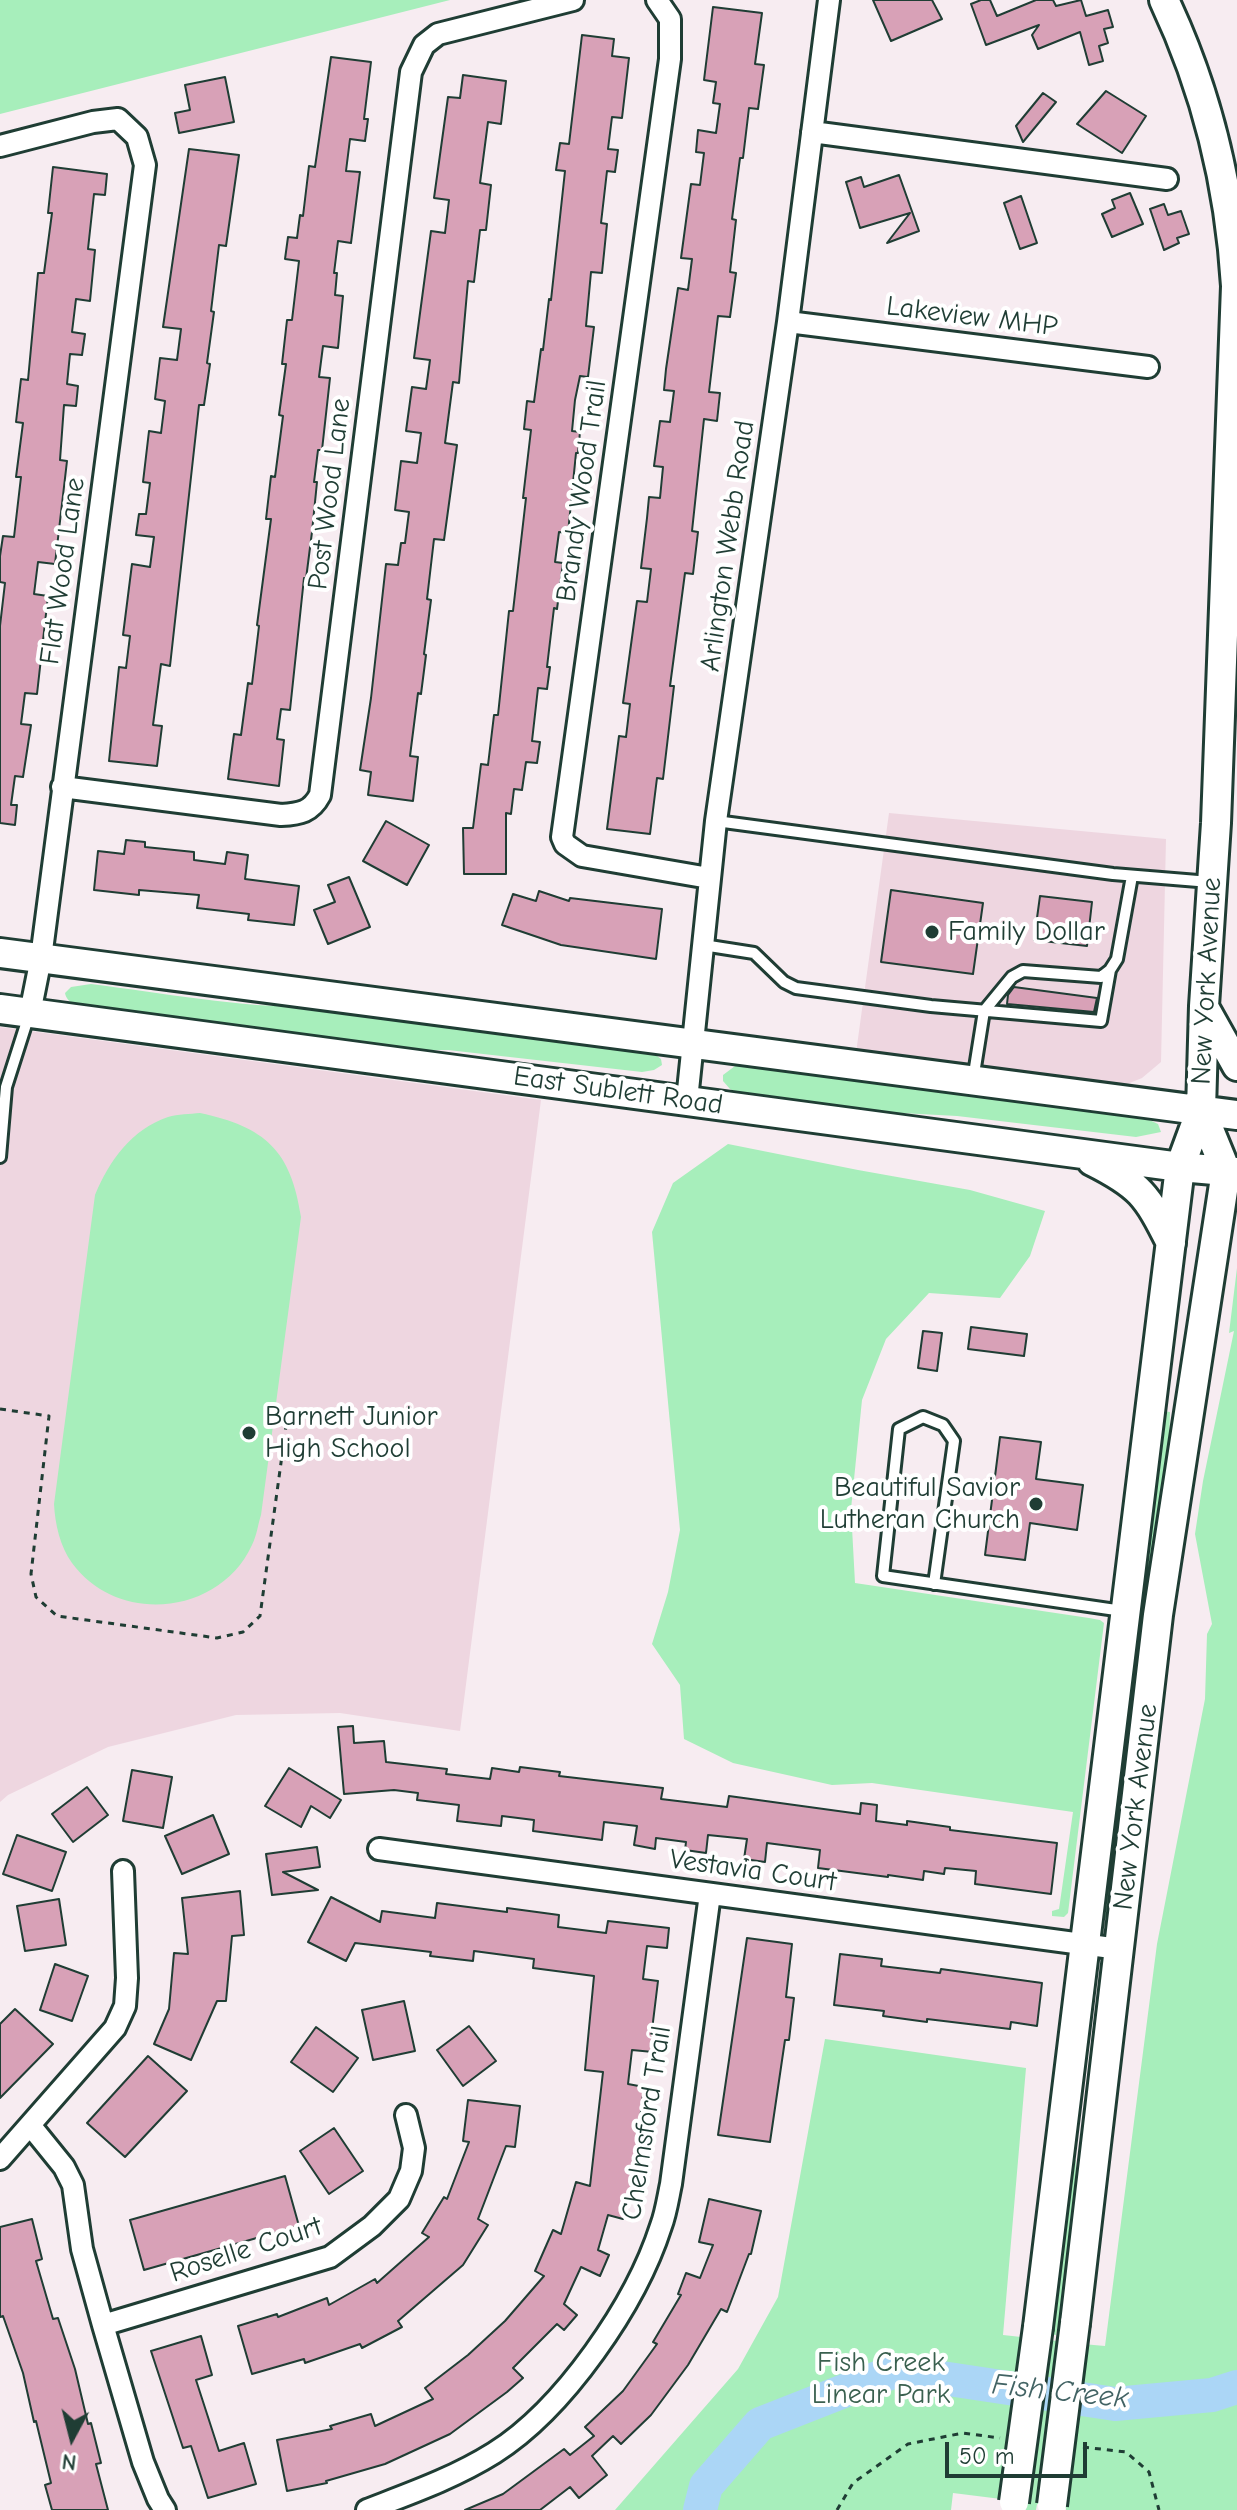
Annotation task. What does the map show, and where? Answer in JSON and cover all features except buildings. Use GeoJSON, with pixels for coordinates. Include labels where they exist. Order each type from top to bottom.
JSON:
{"type":"FeatureCollection","features":[{"type":"Feature","properties":{"kind":"main road","name":"New York Avenue"},"geometry":{"type":"LineString","coordinates":[[1014,2506],[1180,1167],[1201,1110],[1204,1006],[1230,635],[1237,302],[1235,262],[1223,177],[1211,122],[1196,74],[1164,0]]}},
{"type":"Feature","properties":{"kind":"main road","name":"East Sublett Road"},"geometry":{"type":"LineString","coordinates":[[0,953],[1237,1115]]}},
{"type":"Feature","properties":{"kind":"main road"},"geometry":{"type":"LineString","coordinates":[[1204,1006],[1237,1066]]}},
{"type":"Feature","properties":{"kind":"main road","name":"East Sublett Road"},"geometry":{"type":"LineString","coordinates":[[0,1009],[1231,1172]]}},
{"type":"Feature","properties":{"kind":"main road","name":"New York Avenue"},"geometry":{"type":"LineString","coordinates":[[1052,2507],[1158,1615],[1231,1172],[1201,1110]]}},
{"type":"Feature","properties":{"kind":"main road"},"geometry":{"type":"LineString","coordinates":[[1074,1151],[1131,1182],[1147,1199],[1171,1243]]}},
{"type":"Feature","properties":{"kind":"main road"},"geometry":{"type":"LineString","coordinates":[[1126,1612],[1158,1615]]}},
{"type":"Feature","properties":{"kind":"street","name":"Post Wood Lane"},"geometry":{"type":"LineString","coordinates":[[62,787],[281,815],[307,812],[315,805],[320,795],[411,72],[424,45],[438,34],[573,0]]}},
{"type":"Feature","properties":{"kind":"street","name":"Brandy Wood Trail"},"geometry":{"type":"LineString","coordinates":[[657,0],[670,19],[670,59],[562,837],[565,844],[582,856],[709,878]]}},
{"type":"Feature","properties":{"kind":"street","name":"Arlington Webb Road"},"geometry":{"type":"LineString","coordinates":[[687,1100],[716,821],[788,322],[829,0]]}},
{"type":"Feature","properties":{"kind":"street","name":"Flat Wood Lane"},"geometry":{"type":"LineString","coordinates":[[0,146],[93,122],[118,119],[137,137],[145,165],[41,958],[30,1013]]}},
{"type":"Feature","properties":{"kind":"street"},"geometry":{"type":"LineString","coordinates":[[812,132],[1167,179]]}},
{"type":"Feature","properties":{"kind":"street","name":"Lakeview MHP"},"geometry":{"type":"LineString","coordinates":[[788,322],[1148,367]]}},
{"type":"Feature","properties":{"kind":"street","name":"Vestavia Court"},"geometry":{"type":"LineString","coordinates":[[379,1849],[1119,1949]]}},
{"type":"Feature","properties":{"kind":"street"},"geometry":{"type":"LineString","coordinates":[[0,2159],[115,2028],[125,2006],[127,1978],[123,1871]]}},
{"type":"Feature","properties":{"kind":"street","name":"Chelmsford Trail"},"geometry":{"type":"LineString","coordinates":[[367,2510],[448,2479],[472,2466],[498,2451],[545,2411],[575,2379],[645,2267],[662,2225],[671,2184],[710,1894]]}},
{"type":"Feature","properties":{"kind":"street","name":"Roselle Court"},"geometry":{"type":"LineString","coordinates":[[103,2325],[330,2257],[372,2226],[399,2199],[411,2171],[414,2148],[406,2115]]}},
{"type":"Feature","properties":{"kind":"street"},"geometry":{"type":"LineString","coordinates":[[30,2125],[64,2167],[73,2185],[82,2249],[103,2325],[143,2462],[165,2510]]}},
{"type":"Feature","properties":{"kind":"lane"},"geometry":{"type":"LineString","coordinates":[[716,821],[1132,876],[1212,882]]}},
{"type":"Feature","properties":{"kind":"lane"},"geometry":{"type":"LineString","coordinates":[[973,1080],[984,1011],[1012,977],[1023,971],[1101,977],[1110,970],[1117,959],[1132,876]]}},
{"type":"Feature","properties":{"kind":"lane"},"geometry":{"type":"LineString","coordinates":[[703,945],[754,953],[784,982],[796,988],[984,1011],[1101,1021],[1110,970]]}},
{"type":"Feature","properties":{"kind":"lane"},"geometry":{"type":"LineString","coordinates":[[0,1157],[3,1087],[30,1013]]}},
{"type":"Feature","properties":{"kind":"lane"},"geometry":{"type":"LineString","coordinates":[[934,1584],[954,1441],[943,1425],[923,1417],[899,1429],[883,1576],[934,1584],[1126,1612]]}},
{"type":"Feature","properties":{"kind":"path"},"geometry":{"type":"LineString","coordinates":[[0,1409],[49,1416],[31,1574],[36,1597],[57,1616],[217,1638],[243,1632],[260,1616],[287,1419]]}},
{"type":"Feature","properties":{"kind":"shaded area"},"geometry":{"type":"Polygon","coordinates":[[[889,813],[1166,839],[1161,1062],[1142,1078],[1110,1086],[856,1053],[889,813]]]}},
{"type":"Feature","properties":{"kind":"shaded area","name":"Barnett Junior High School"},"geometry":{"type":"Polygon","coordinates":[[[0,1027],[541,1100],[460,1731],[340,1713],[236,1715],[108,1747],[8,1795],[0,1802],[0,1027]]]}},
{"type":"Feature","properties":{"kind":"green space"},"geometry":{"type":"Polygon","coordinates":[[[0,0],[450,0],[0,114],[0,0]]]}},
{"type":"Feature","properties":{"kind":"green space"},"geometry":{"type":"Polygon","coordinates":[[[91,984],[238,1003],[327,1007],[648,1049],[661,1059],[662,1065],[642,1072],[448,1050],[405,1050],[89,1010],[66,997],[65,993],[71,987],[91,984]]]}},
{"type":"Feature","properties":{"kind":"green space"},"geometry":{"type":"Polygon","coordinates":[[[739,1063],[1133,1112],[1158,1124],[1161,1132],[1136,1137],[957,1116],[862,1114],[739,1094],[723,1081],[723,1075],[739,1063]]]}},
{"type":"Feature","properties":{"kind":"green space"},"geometry":{"type":"Polygon","coordinates":[[[200,1113],[242,1126],[271,1145],[290,1174],[301,1217],[261,1515],[254,1541],[237,1568],[217,1586],[193,1598],[167,1604],[141,1603],[115,1597],[92,1583],[72,1563],[59,1535],[54,1504],[95,1195],[107,1170],[123,1148],[143,1129],[168,1117],[200,1113]]]}},
{"type":"Feature","properties":{"kind":"green space"},"geometry":{"type":"Polygon","coordinates":[[[728,1144],[970,1190],[1045,1211],[1030,1256],[1000,1298],[929,1293],[886,1339],[862,1400],[851,1509],[855,1583],[1089,1618],[1104,1623],[1068,1913],[1064,1917],[1052,1916],[1052,1911],[1059,1909],[1073,1812],[872,1783],[832,1785],[733,1763],[684,1739],[680,1685],[652,1644],[668,1592],[680,1530],[652,1232],[673,1183],[728,1144]]]}},
{"type":"Feature","properties":{"kind":"green space","name":"Fish Creek Linear Park"},"geometry":{"type":"Polygon","coordinates":[[[1237,1268],[1237,2510],[1066,2510],[1037,2504],[1036,2510],[1025,2510],[1025,2502],[953,2493],[951,2510],[615,2510],[738,2369],[778,2297],[825,2039],[1026,2068],[1003,2335],[1058,2341],[1061,2310],[1056,2335],[1050,2334],[1069,2159],[1076,2160],[1075,2211],[1060,2342],[1105,2346],[1157,1944],[1205,1699],[1207,1634],[1212,1624],[1195,1534],[1234,1331],[1229,1333],[1237,1268]]]}},
{"type":"Feature","properties":{"kind":"green space"},"geometry":{"type":"Polygon","coordinates":[[[1163,1411],[1170,1412],[1169,1449],[1151,1590],[1146,1593],[1141,1577],[1163,1411]]]}},
{"type":"Feature","properties":{"kind":"green space"},"geometry":{"type":"Polygon","coordinates":[[[1117,1776],[1125,1777],[1124,1794],[1110,1917],[1106,1919],[1101,1911],[1117,1776]]]}},
{"type":"Feature","properties":{"kind":"waterway","name":"Fish Creek"},"geometry":{"type":"LineString","coordinates":[[700,2510],[706,2486],[760,2424],[895,2371],[1115,2404],[1212,2395],[1237,2387]]}},
{"type":"Feature","properties":{"kind":"place","name":"Family Dollar"},"geometry":{"type":"Point","coordinates":[932,932]}},
{"type":"Feature","properties":{"kind":"place","name":"Barnett Junior High School"},"geometry":{"type":"Point","coordinates":[249,1433]}},
{"type":"Feature","properties":{"kind":"place","name":"Beautiful Savior Lutheran Church"},"geometry":{"type":"Point","coordinates":[1036,1504]}}]}
